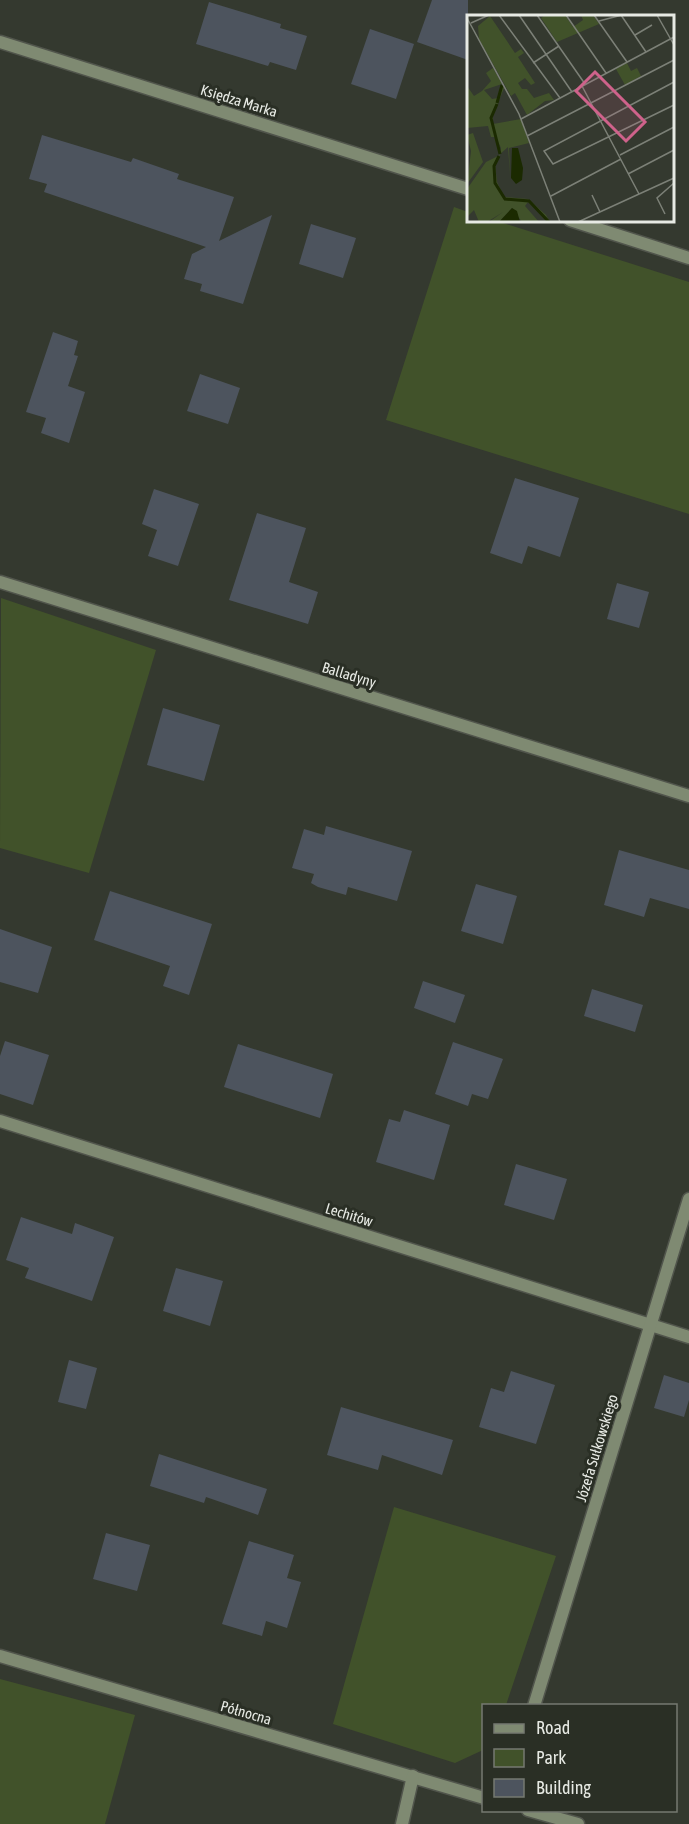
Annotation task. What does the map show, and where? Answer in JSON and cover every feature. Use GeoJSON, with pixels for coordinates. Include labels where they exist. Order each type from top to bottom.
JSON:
{"type":"FeatureCollection","features":[{"type":"Feature","properties":{"kind":"street","name":"Księdza Marka"},"geometry":{"type":"LineString","coordinates":[[0,42],[467,189]]}},
{"type":"Feature","properties":{"kind":"street"},"geometry":{"type":"LineString","coordinates":[[576,222],[689,258]]}},
{"type":"Feature","properties":{"kind":"street","name":"Balladyny"},"geometry":{"type":"LineString","coordinates":[[0,582],[689,796]]}},
{"type":"Feature","properties":{"kind":"street","name":"Lechitów"},"geometry":{"type":"LineString","coordinates":[[0,1121],[689,1337]]}},
{"type":"Feature","properties":{"kind":"street","name":"Józefa Sułkowskiego"},"geometry":{"type":"LineString","coordinates":[[535,1704],[689,1199]]}},
{"type":"Feature","properties":{"kind":"street","name":"Północna"},"geometry":{"type":"LineString","coordinates":[[0,1656],[482,1798]]}},
{"type":"Feature","properties":{"kind":"street"},"geometry":{"type":"LineString","coordinates":[[402,1824],[413,1776]]}},
{"type":"Feature","properties":{"kind":"street"},"geometry":{"type":"LineString","coordinates":[[535,1812],[578,1824]]}},
{"type":"Feature","properties":{"kind":"green space"},"geometry":{"type":"Polygon","coordinates":[[[454,207],[467,212],[467,222],[500,222],[689,282],[689,514],[386,420],[454,207]]]}},
{"type":"Feature","properties":{"kind":"green space"},"geometry":{"type":"Polygon","coordinates":[[[1,598],[156,650],[89,873],[0,848],[1,598]]]}},
{"type":"Feature","properties":{"kind":"green space"},"geometry":{"type":"Polygon","coordinates":[[[394,1507],[556,1556],[506,1704],[482,1704],[482,1750],[455,1763],[333,1724],[394,1507]]]}},
{"type":"Feature","properties":{"kind":"green space"},"geometry":{"type":"Polygon","coordinates":[[[0,1679],[135,1715],[105,1824],[0,1824],[0,1679]]]}},
{"type":"Feature","properties":{"kind":"building"},"geometry":{"type":"Polygon","coordinates":[[[432,0],[468,0],[467,60],[417,42],[432,0]]]}},
{"type":"Feature","properties":{"kind":"building"},"geometry":{"type":"Polygon","coordinates":[[[209,2],[281,24],[280,28],[307,36],[296,70],[270,62],[268,66],[196,44],[209,2]]]}},
{"type":"Feature","properties":{"kind":"building"},"geometry":{"type":"Polygon","coordinates":[[[370,29],[414,44],[396,99],[351,84],[370,29]]]}},
{"type":"Feature","properties":{"kind":"building"},"geometry":{"type":"Polygon","coordinates":[[[42,135],[131,162],[133,158],[179,174],[177,179],[234,197],[219,241],[272,215],[243,304],[200,291],[202,284],[184,279],[192,254],[206,247],[44,192],[47,184],[29,179],[42,135]]]}},
{"type":"Feature","properties":{"kind":"building"},"geometry":{"type":"Polygon","coordinates":[[[311,224],[356,238],[343,278],[299,264],[311,224]]]}},
{"type":"Feature","properties":{"kind":"building"},"geometry":{"type":"Polygon","coordinates":[[[53,332],[78,341],[74,355],[78,356],[68,386],[85,392],[69,443],[41,433],[46,418],[26,412],[53,332]]]}},
{"type":"Feature","properties":{"kind":"building"},"geometry":{"type":"Polygon","coordinates":[[[200,374],[240,388],[228,424],[187,411],[200,374]]]}},
{"type":"Feature","properties":{"kind":"building"},"geometry":{"type":"Polygon","coordinates":[[[515,478],[579,498],[560,557],[528,546],[522,564],[490,553],[515,478]]]}},
{"type":"Feature","properties":{"kind":"building"},"geometry":{"type":"Polygon","coordinates":[[[154,489],[199,504],[178,566],[148,556],[157,530],[142,524],[154,489]]]}},
{"type":"Feature","properties":{"kind":"building"},"geometry":{"type":"Polygon","coordinates":[[[257,513],[306,528],[289,582],[318,592],[308,624],[229,600],[257,513]]]}},
{"type":"Feature","properties":{"kind":"building"},"geometry":{"type":"Polygon","coordinates":[[[617,583],[649,592],[639,628],[607,619],[617,583]]]}},
{"type":"Feature","properties":{"kind":"building"},"geometry":{"type":"Polygon","coordinates":[[[163,708],[220,725],[204,781],[147,765],[163,708]]]}},
{"type":"Feature","properties":{"kind":"building"},"geometry":{"type":"Polygon","coordinates":[[[326,826],[412,851],[397,901],[348,887],[346,895],[318,887],[311,883],[314,874],[292,868],[304,829],[324,835],[326,826]]]}},
{"type":"Feature","properties":{"kind":"building"},"geometry":{"type":"Polygon","coordinates":[[[619,850],[689,870],[689,909],[650,898],[644,917],[604,905],[619,850]]]}},
{"type":"Feature","properties":{"kind":"building"},"geometry":{"type":"Polygon","coordinates":[[[476,884],[517,896],[503,944],[461,931],[476,884]]]}},
{"type":"Feature","properties":{"kind":"building"},"geometry":{"type":"Polygon","coordinates":[[[110,891],[212,924],[189,995],[163,986],[170,966],[94,940],[110,891]]]}},
{"type":"Feature","properties":{"kind":"building"},"geometry":{"type":"Polygon","coordinates":[[[0,929],[52,947],[38,993],[0,982],[0,929]]]}},
{"type":"Feature","properties":{"kind":"building"},"geometry":{"type":"Polygon","coordinates":[[[423,981],[465,995],[455,1023],[414,1008],[423,981]]]}},
{"type":"Feature","properties":{"kind":"building"},"geometry":{"type":"Polygon","coordinates":[[[592,989],[643,1005],[635,1032],[584,1016],[592,989]]]}},
{"type":"Feature","properties":{"kind":"building"},"geometry":{"type":"Polygon","coordinates":[[[5,1041],[49,1055],[33,1105],[0,1094],[0,1056],[5,1041]]]}},
{"type":"Feature","properties":{"kind":"building"},"geometry":{"type":"Polygon","coordinates":[[[453,1042],[503,1059],[488,1099],[472,1094],[468,1106],[435,1094],[453,1042]]]}},
{"type":"Feature","properties":{"kind":"building"},"geometry":{"type":"Polygon","coordinates":[[[238,1044],[333,1074],[320,1118],[224,1087],[238,1044]]]}},
{"type":"Feature","properties":{"kind":"building"},"geometry":{"type":"Polygon","coordinates":[[[404,1110],[450,1125],[434,1180],[376,1162],[389,1119],[400,1122],[404,1110]]]}},
{"type":"Feature","properties":{"kind":"building"},"geometry":{"type":"Polygon","coordinates":[[[516,1164],[567,1179],[554,1220],[504,1205],[516,1164]]]}},
{"type":"Feature","properties":{"kind":"building"},"geometry":{"type":"Polygon","coordinates":[[[21,1217],[72,1234],[75,1223],[114,1237],[92,1301],[25,1278],[29,1268],[6,1260],[21,1217]]]}},
{"type":"Feature","properties":{"kind":"building"},"geometry":{"type":"Polygon","coordinates":[[[176,1268],[223,1281],[210,1326],[163,1311],[176,1268]]]}},
{"type":"Feature","properties":{"kind":"building"},"geometry":{"type":"Polygon","coordinates":[[[69,1360],[97,1368],[86,1409],[58,1402],[69,1360]]]}},
{"type":"Feature","properties":{"kind":"building"},"geometry":{"type":"Polygon","coordinates":[[[511,1371],[555,1385],[536,1444],[479,1427],[491,1388],[504,1392],[511,1371]]]}},
{"type":"Feature","properties":{"kind":"building"},"geometry":{"type":"Polygon","coordinates":[[[664,1375],[689,1383],[689,1400],[684,1417],[654,1408],[664,1375]]]}},
{"type":"Feature","properties":{"kind":"building"},"geometry":{"type":"Polygon","coordinates":[[[341,1407],[453,1440],[442,1475],[382,1455],[378,1470],[327,1455],[341,1407]]]}},
{"type":"Feature","properties":{"kind":"building"},"geometry":{"type":"Polygon","coordinates":[[[159,1454],[267,1489],[258,1515],[206,1497],[204,1503],[150,1486],[159,1454]]]}},
{"type":"Feature","properties":{"kind":"building"},"geometry":{"type":"Polygon","coordinates":[[[106,1533],[150,1545],[137,1591],[93,1579],[106,1533]]]}},
{"type":"Feature","properties":{"kind":"building"},"geometry":{"type":"Polygon","coordinates":[[[249,1541],[294,1555],[287,1578],[301,1582],[287,1628],[266,1621],[262,1636],[222,1624],[249,1541]]]}}]}
